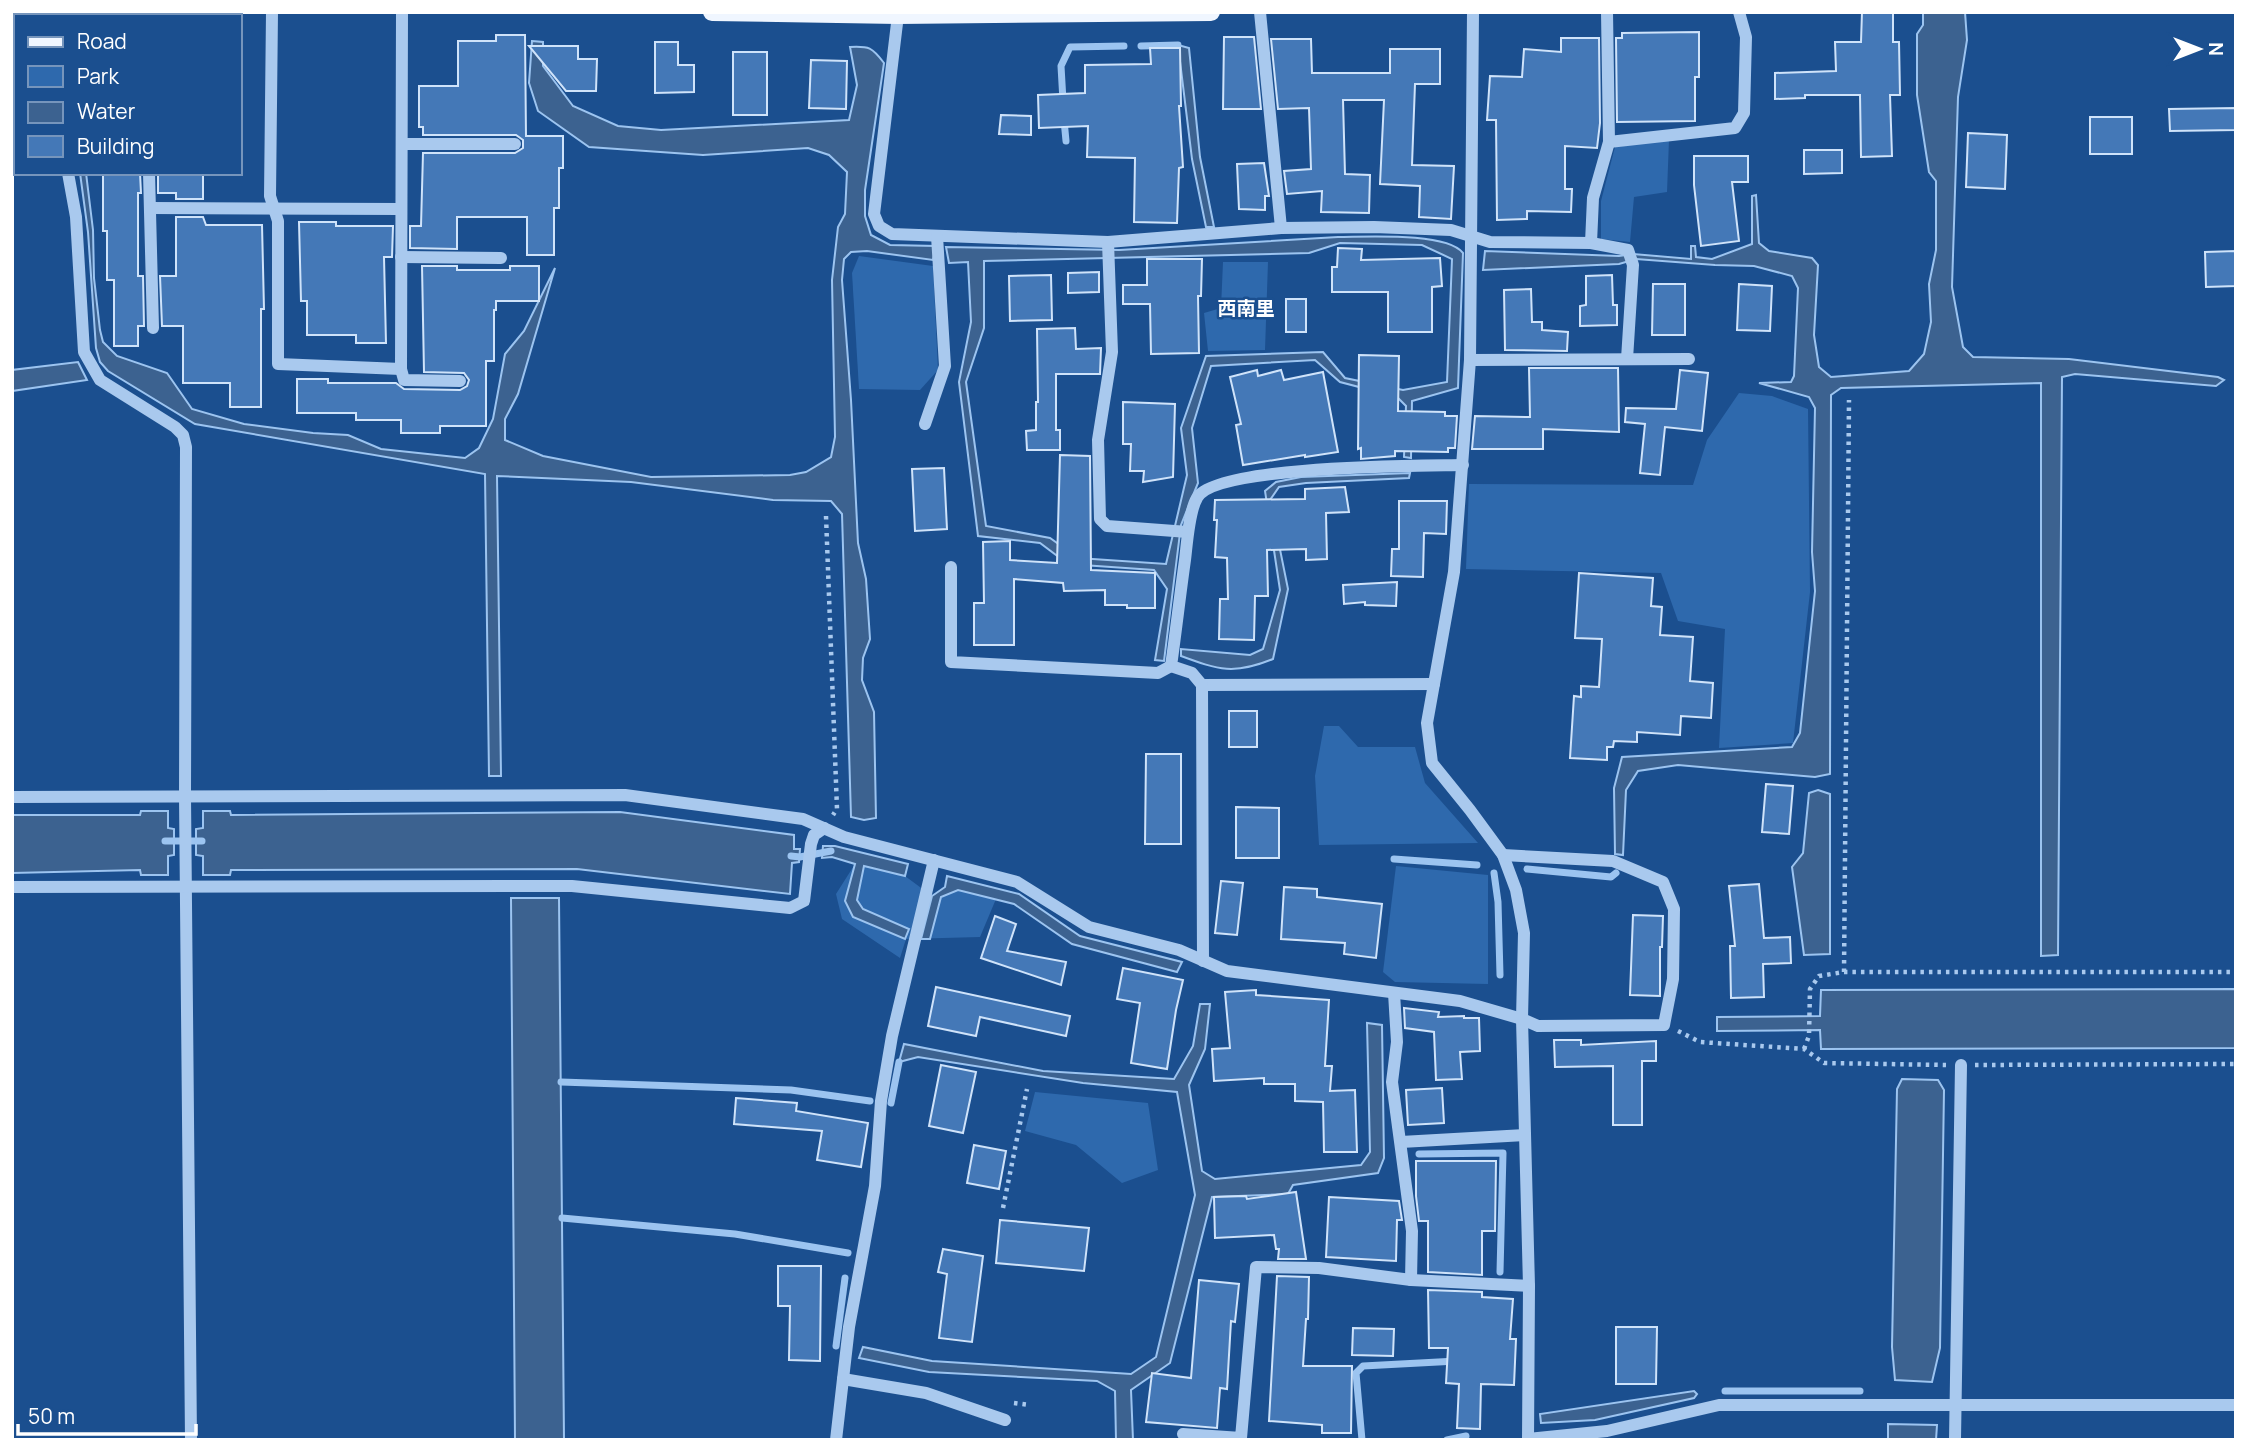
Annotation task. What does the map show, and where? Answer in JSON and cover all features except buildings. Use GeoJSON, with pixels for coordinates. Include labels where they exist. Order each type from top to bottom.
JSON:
{"type":"FeatureCollection","features":[{"type":"Feature","properties":{"kind":"main road"},"geometry":{"type":"LineString","coordinates":[[712,12],[898,15],[1212,12]]}},
{"type":"Feature","properties":{"kind":"street"},"geometry":{"type":"LineString","coordinates":[[272,12],[270,196],[278,221],[278,364],[401,369]]}},
{"type":"Feature","properties":{"kind":"street"},"geometry":{"type":"LineString","coordinates":[[402,12],[401,369],[404,380],[460,381]]}},
{"type":"Feature","properties":{"kind":"street"},"geometry":{"type":"LineString","coordinates":[[1261,12],[1281,228]]}},
{"type":"Feature","properties":{"kind":"street"},"geometry":{"type":"LineString","coordinates":[[1473,12],[1470,360],[1454,572],[1427,723],[1432,763],[1471,810],[1503,855],[1516,890],[1524,933],[1522,1019],[1529,1286],[1528,1439],[1606,1431],[1719,1405],[2236,1405]]}},
{"type":"Feature","properties":{"kind":"street"},"geometry":{"type":"LineString","coordinates":[[1591,243],[1593,198],[1608,142],[1607,12]]}},
{"type":"Feature","properties":{"kind":"street"},"geometry":{"type":"LineString","coordinates":[[1608,142],[1735,128],[1744,113],[1746,37],[1739,12]]}},
{"type":"Feature","properties":{"kind":"street"},"geometry":{"type":"LineString","coordinates":[[898,15],[874,214],[879,226],[892,234],[1108,242],[1281,228],[1374,227],[1451,230],[1490,242],[1591,243],[1628,250],[1633,265],[1627,359]]}},
{"type":"Feature","properties":{"kind":"street"},"geometry":{"type":"LineString","coordinates":[[402,144],[515,144]]}},
{"type":"Feature","properties":{"kind":"street"},"geometry":{"type":"LineString","coordinates":[[68,175],[76,217],[84,352],[100,380],[175,427],[183,435],[186,447],[185,823],[191,1440]]}},
{"type":"Feature","properties":{"kind":"street"},"geometry":{"type":"LineString","coordinates":[[149,175],[153,328]]}},
{"type":"Feature","properties":{"kind":"street"},"geometry":{"type":"LineString","coordinates":[[150,208],[401,209]]}},
{"type":"Feature","properties":{"kind":"street"},"geometry":{"type":"LineString","coordinates":[[925,424],[945,366],[937,236]]}},
{"type":"Feature","properties":{"kind":"street"},"geometry":{"type":"LineString","coordinates":[[1108,242],[1112,352],[1098,440],[1100,519],[1107,526],[1186,532]]}},
{"type":"Feature","properties":{"kind":"street"},"geometry":{"type":"LineString","coordinates":[[401,257],[501,258]]}},
{"type":"Feature","properties":{"kind":"street"},"geometry":{"type":"LineString","coordinates":[[1470,360],[1689,359]]}},
{"type":"Feature","properties":{"kind":"street"},"geometry":{"type":"LineString","coordinates":[[1171,666],[1186,532],[1197,497],[1209,486],[1286,472],[1340,467],[1462,465]]}},
{"type":"Feature","properties":{"kind":"street"},"geometry":{"type":"LineString","coordinates":[[951,567],[951,662],[1158,673],[1171,666],[1192,673],[1202,685],[1203,961]]}},
{"type":"Feature","properties":{"kind":"street"},"geometry":{"type":"LineString","coordinates":[[1202,685],[1434,684]]}},
{"type":"Feature","properties":{"kind":"street"},"geometry":{"type":"LineString","coordinates":[[12,797],[625,795],[803,819],[844,836],[1017,882],[1089,927],[1179,950],[1227,971],[1460,1001],[1538,1026],[1664,1025],[1673,979],[1674,909],[1663,882],[1613,861],[1503,855]]}},
{"type":"Feature","properties":{"kind":"street"},"geometry":{"type":"LineString","coordinates":[[12,887],[572,886],[790,908],[804,901],[811,844],[814,835],[824,828]]}},
{"type":"Feature","properties":{"kind":"street"},"geometry":{"type":"LineString","coordinates":[[836,1440],[859,1267],[875,1186],[881,1101],[892,1036],[933,860]]}},
{"type":"Feature","properties":{"kind":"street"},"geometry":{"type":"LineString","coordinates":[[1394,993],[1397,1042],[1392,1082],[1412,1231],[1411,1280]]}},
{"type":"Feature","properties":{"kind":"street"},"geometry":{"type":"LineString","coordinates":[[1955,1440],[1961,1065]]}},
{"type":"Feature","properties":{"kind":"street"},"geometry":{"type":"LineString","coordinates":[[1401,1142],[1525,1135]]}},
{"type":"Feature","properties":{"kind":"street"},"geometry":{"type":"LineString","coordinates":[[1183,1434],[1241,1438],[1256,1267],[1319,1268],[1411,1280],[1529,1286]]}},
{"type":"Feature","properties":{"kind":"street"},"geometry":{"type":"LineString","coordinates":[[843,1379],[926,1392],[1005,1420]]}},
{"type":"Feature","properties":{"kind":"path"},"geometry":{"type":"LineString","coordinates":[[1844,972],[1849,400]]}},
{"type":"Feature","properties":{"kind":"path"},"geometry":{"type":"LineString","coordinates":[[824,828],[837,809],[826,516]]}},
{"type":"Feature","properties":{"kind":"path"},"geometry":{"type":"LineString","coordinates":[[1804,1049],[1809,1036],[1810,989],[1819,976],[1844,972],[2236,972]]}},
{"type":"Feature","properties":{"kind":"path"},"geometry":{"type":"LineString","coordinates":[[1003,1208],[1027,1088]]}},
{"type":"Feature","properties":{"kind":"green space"},"geometry":{"type":"Polygon","coordinates":[[[1669,140],[1667,192],[1634,197],[1630,242],[1601,239],[1601,201],[1615,147],[1669,140]]]}},
{"type":"Feature","properties":{"kind":"green space"},"geometry":{"type":"Polygon","coordinates":[[[859,256],[933,266],[938,370],[920,390],[859,389],[852,273],[859,256]]]}},
{"type":"Feature","properties":{"kind":"green space"},"geometry":{"type":"Polygon","coordinates":[[[1223,262],[1268,262],[1265,350],[1208,351],[1204,313],[1221,308],[1223,262]]]}},
{"type":"Feature","properties":{"kind":"green space"},"geometry":{"type":"Polygon","coordinates":[[[1739,393],[1772,396],[1808,409],[1810,592],[1793,743],[1719,748],[1725,629],[1678,621],[1661,573],[1466,569],[1469,484],[1693,485],[1707,440],[1739,393]]]}},
{"type":"Feature","properties":{"kind":"green space"},"geometry":{"type":"Polygon","coordinates":[[[1324,726],[1339,726],[1358,747],[1415,747],[1425,783],[1478,843],[1319,845],[1315,776],[1324,726]]]}},
{"type":"Feature","properties":{"kind":"green space"},"geometry":{"type":"Polygon","coordinates":[[[855,864],[905,876],[932,896],[941,897],[958,890],[996,899],[980,937],[906,939],[900,958],[842,919],[836,894],[855,864]]]}},
{"type":"Feature","properties":{"kind":"green space"},"geometry":{"type":"Polygon","coordinates":[[[1396,866],[1488,875],[1488,984],[1395,982],[1383,972],[1396,866]]]}},
{"type":"Feature","properties":{"kind":"green space"},"geometry":{"type":"Polygon","coordinates":[[[1035,1092],[1148,1103],[1158,1170],[1122,1183],[1076,1145],[1025,1131],[1035,1092]]]}},
{"type":"Feature","properties":{"kind":"water"},"geometry":{"type":"Polygon","coordinates":[[[1923,12],[1965,12],[1967,40],[1958,97],[1952,287],[1963,347],[1973,357],[2069,359],[2218,377],[2224,380],[2216,386],[2075,374],[2062,377],[2058,955],[2041,956],[2041,383],[1841,388],[1831,395],[1830,774],[1815,777],[1678,765],[1638,771],[1626,790],[1623,855],[1615,854],[1614,788],[1622,757],[1792,747],[1800,733],[1815,591],[1812,552],[1815,408],[1809,397],[1759,383],[1791,382],[1794,376],[1798,288],[1792,276],[1754,266],[1636,259],[1619,264],[1483,270],[1485,251],[1619,256],[1633,254],[1691,259],[1691,246],[1695,246],[1696,257],[1712,259],[1752,244],[1752,196],[1756,195],[1759,243],[1769,251],[1812,258],[1818,265],[1814,335],[1819,367],[1831,377],[1909,371],[1924,354],[1931,322],[1929,284],[1936,250],[1936,181],[1929,172],[1917,95],[1917,34],[1923,25],[1923,12]]]}},
{"type":"Feature","properties":{"kind":"water"},"geometry":{"type":"Polygon","coordinates":[[[532,41],[543,42],[543,66],[573,106],[618,126],[661,130],[849,120],[857,85],[850,47],[870,49],[884,63],[865,190],[865,216],[871,235],[890,245],[936,246],[933,260],[867,251],[851,252],[844,259],[842,280],[858,543],[866,579],[870,639],[863,658],[862,680],[874,712],[876,818],[864,820],[851,817],[842,514],[831,501],[773,500],[631,482],[497,476],[501,776],[489,776],[485,474],[195,424],[108,371],[100,362],[96,348],[88,232],[80,175],[86,175],[93,230],[94,278],[103,342],[117,356],[167,373],[192,409],[244,424],[348,435],[381,449],[465,458],[479,448],[493,419],[505,354],[524,331],[555,268],[518,394],[505,419],[505,440],[543,456],[651,477],[790,475],[806,472],[831,457],[835,437],[832,280],[838,227],[845,214],[847,172],[829,155],[808,148],[703,155],[589,147],[538,111],[529,83],[532,41]]]}},
{"type":"Feature","properties":{"kind":"water"},"geometry":{"type":"Polygon","coordinates":[[[1178,45],[1189,48],[1200,157],[1214,227],[1206,227],[1192,159],[1178,45]]]}},
{"type":"Feature","properties":{"kind":"water"},"geometry":{"type":"Polygon","coordinates":[[[1338,237],[1385,237],[1440,242],[1454,246],[1463,253],[1458,388],[1412,401],[1411,458],[1404,457],[1406,406],[1397,397],[1340,382],[1315,360],[1211,366],[1192,428],[1198,483],[1181,525],[1164,661],[1155,660],[1167,589],[1154,570],[1068,564],[1040,543],[978,536],[959,382],[971,322],[968,262],[949,263],[946,247],[1119,250],[1338,237]],[[1340,243],[1309,253],[984,261],[984,328],[966,382],[986,526],[1050,538],[1078,558],[1166,564],[1187,475],[1181,428],[1206,356],[1323,352],[1345,378],[1403,390],[1447,382],[1452,259],[1422,245],[1340,243]]]}},
{"type":"Feature","properties":{"kind":"water"},"geometry":{"type":"Polygon","coordinates":[[[78,362],[87,380],[12,391],[12,370],[78,362]]]}},
{"type":"Feature","properties":{"kind":"water"},"geometry":{"type":"Polygon","coordinates":[[[1410,473],[1409,478],[1306,483],[1279,487],[1270,500],[1288,589],[1273,659],[1248,667],[1227,669],[1181,656],[1181,649],[1250,655],[1263,649],[1280,590],[1265,491],[1276,482],[1301,477],[1410,473]]]}},
{"type":"Feature","properties":{"kind":"water"},"geometry":{"type":"Polygon","coordinates":[[[1818,790],[1830,794],[1830,954],[1804,955],[1792,867],[1803,853],[1809,793],[1818,790]]]}},
{"type":"Feature","properties":{"kind":"water"},"geometry":{"type":"Polygon","coordinates":[[[141,811],[168,811],[168,828],[174,829],[174,855],[168,856],[168,875],[141,875],[140,870],[12,873],[12,815],[140,815],[141,811]]]}},
{"type":"Feature","properties":{"kind":"water"},"geometry":{"type":"Polygon","coordinates":[[[203,811],[230,811],[231,815],[620,812],[794,835],[794,849],[800,849],[799,862],[792,863],[790,894],[577,869],[231,870],[230,875],[203,875],[203,856],[196,855],[196,829],[203,828],[203,811]]]}},
{"type":"Feature","properties":{"kind":"water"},"geometry":{"type":"Polygon","coordinates":[[[823,846],[835,846],[908,864],[905,876],[864,866],[857,900],[863,909],[909,929],[905,939],[853,917],[845,901],[855,864],[832,857],[822,858],[823,846]]]}},
{"type":"Feature","properties":{"kind":"water"},"geometry":{"type":"Polygon","coordinates":[[[947,876],[1019,894],[1080,936],[1182,962],[1177,972],[1072,944],[1014,904],[958,890],[941,897],[930,939],[921,939],[932,896],[945,887],[947,876]]]}},
{"type":"Feature","properties":{"kind":"water"},"geometry":{"type":"Polygon","coordinates":[[[511,898],[559,898],[564,1440],[515,1440],[511,898]]]}},
{"type":"Feature","properties":{"kind":"water"},"geometry":{"type":"Polygon","coordinates":[[[2236,989],[2236,1048],[1821,1049],[1820,1030],[1717,1031],[1717,1017],[1820,1016],[1821,990],[2236,989]]]}},
{"type":"Feature","properties":{"kind":"water"},"geometry":{"type":"Polygon","coordinates":[[[1200,1004],[1210,1004],[1205,1049],[1189,1085],[1202,1171],[1215,1179],[1361,1165],[1370,1152],[1367,1023],[1382,1025],[1384,1158],[1378,1173],[1293,1185],[1288,1194],[1212,1197],[1170,1363],[1131,1390],[1133,1440],[1116,1440],[1115,1391],[1097,1381],[929,1372],[859,1358],[863,1347],[932,1361],[1131,1374],[1156,1357],[1195,1195],[1177,1092],[1083,1083],[918,1057],[899,1062],[904,1044],[1043,1071],[1174,1079],[1193,1046],[1200,1004]]]}},
{"type":"Feature","properties":{"kind":"water"},"geometry":{"type":"Polygon","coordinates":[[[1902,1079],[1938,1080],[1944,1090],[1940,1348],[1932,1382],[1895,1380],[1892,1347],[1897,1089],[1902,1079]]]}},
{"type":"Feature","properties":{"kind":"water"},"geometry":{"type":"Polygon","coordinates":[[[1694,1391],[1697,1394],[1694,1398],[1595,1420],[1541,1423],[1540,1414],[1694,1391]]]}},
{"type":"Feature","properties":{"kind":"water"},"geometry":{"type":"Polygon","coordinates":[[[1888,1424],[1937,1425],[1936,1440],[1888,1440],[1888,1424]]]}},
{"type":"Feature","properties":{"kind":"waterway"},"geometry":{"type":"LineString","coordinates":[[1141,46],[1178,45]]}},
{"type":"Feature","properties":{"kind":"waterway"},"geometry":{"type":"LineString","coordinates":[[1063,101],[1061,66],[1070,47],[1124,46]]}},
{"type":"Feature","properties":{"kind":"waterway"},"geometry":{"type":"LineString","coordinates":[[1064,120],[1066,141]]}},
{"type":"Feature","properties":{"kind":"waterway"},"geometry":{"type":"LineString","coordinates":[[165,841],[202,841]]}},
{"type":"Feature","properties":{"kind":"waterway"},"geometry":{"type":"LineString","coordinates":[[791,856],[800,857],[831,851]]}},
{"type":"Feature","properties":{"kind":"waterway"},"geometry":{"type":"LineString","coordinates":[[1394,859],[1477,865]]}},
{"type":"Feature","properties":{"kind":"waterway"},"geometry":{"type":"LineString","coordinates":[[1527,869],[1611,877],[1616,873]]}},
{"type":"Feature","properties":{"kind":"waterway"},"geometry":{"type":"LineString","coordinates":[[1494,873],[1498,902],[1500,975]]}},
{"type":"Feature","properties":{"kind":"waterway"},"geometry":{"type":"LineString","coordinates":[[891,1103],[899,1062]]}},
{"type":"Feature","properties":{"kind":"waterway"},"geometry":{"type":"LineString","coordinates":[[561,1082],[791,1090],[870,1101]]}},
{"type":"Feature","properties":{"kind":"waterway"},"geometry":{"type":"LineString","coordinates":[[1419,1154],[1503,1153],[1500,1272]]}},
{"type":"Feature","properties":{"kind":"waterway"},"geometry":{"type":"LineString","coordinates":[[562,1218],[735,1234],[848,1253]]}},
{"type":"Feature","properties":{"kind":"waterway"},"geometry":{"type":"LineString","coordinates":[[836,1346],[845,1278]]}},
{"type":"Feature","properties":{"kind":"waterway"},"geometry":{"type":"LineString","coordinates":[[1362,1440],[1356,1373],[1363,1366],[1457,1361]]}},
{"type":"Feature","properties":{"kind":"waterway"},"geometry":{"type":"LineString","coordinates":[[1725,1391],[1860,1391]]}},
{"type":"Feature","properties":{"kind":"waterway"},"geometry":{"type":"LineString","coordinates":[[1447,1440],[1466,1436]]}},
{"type":"Feature","properties":{"kind":"district","name":"西南里"},"geometry":{"type":"Point","coordinates":[1246,308]}}]}
